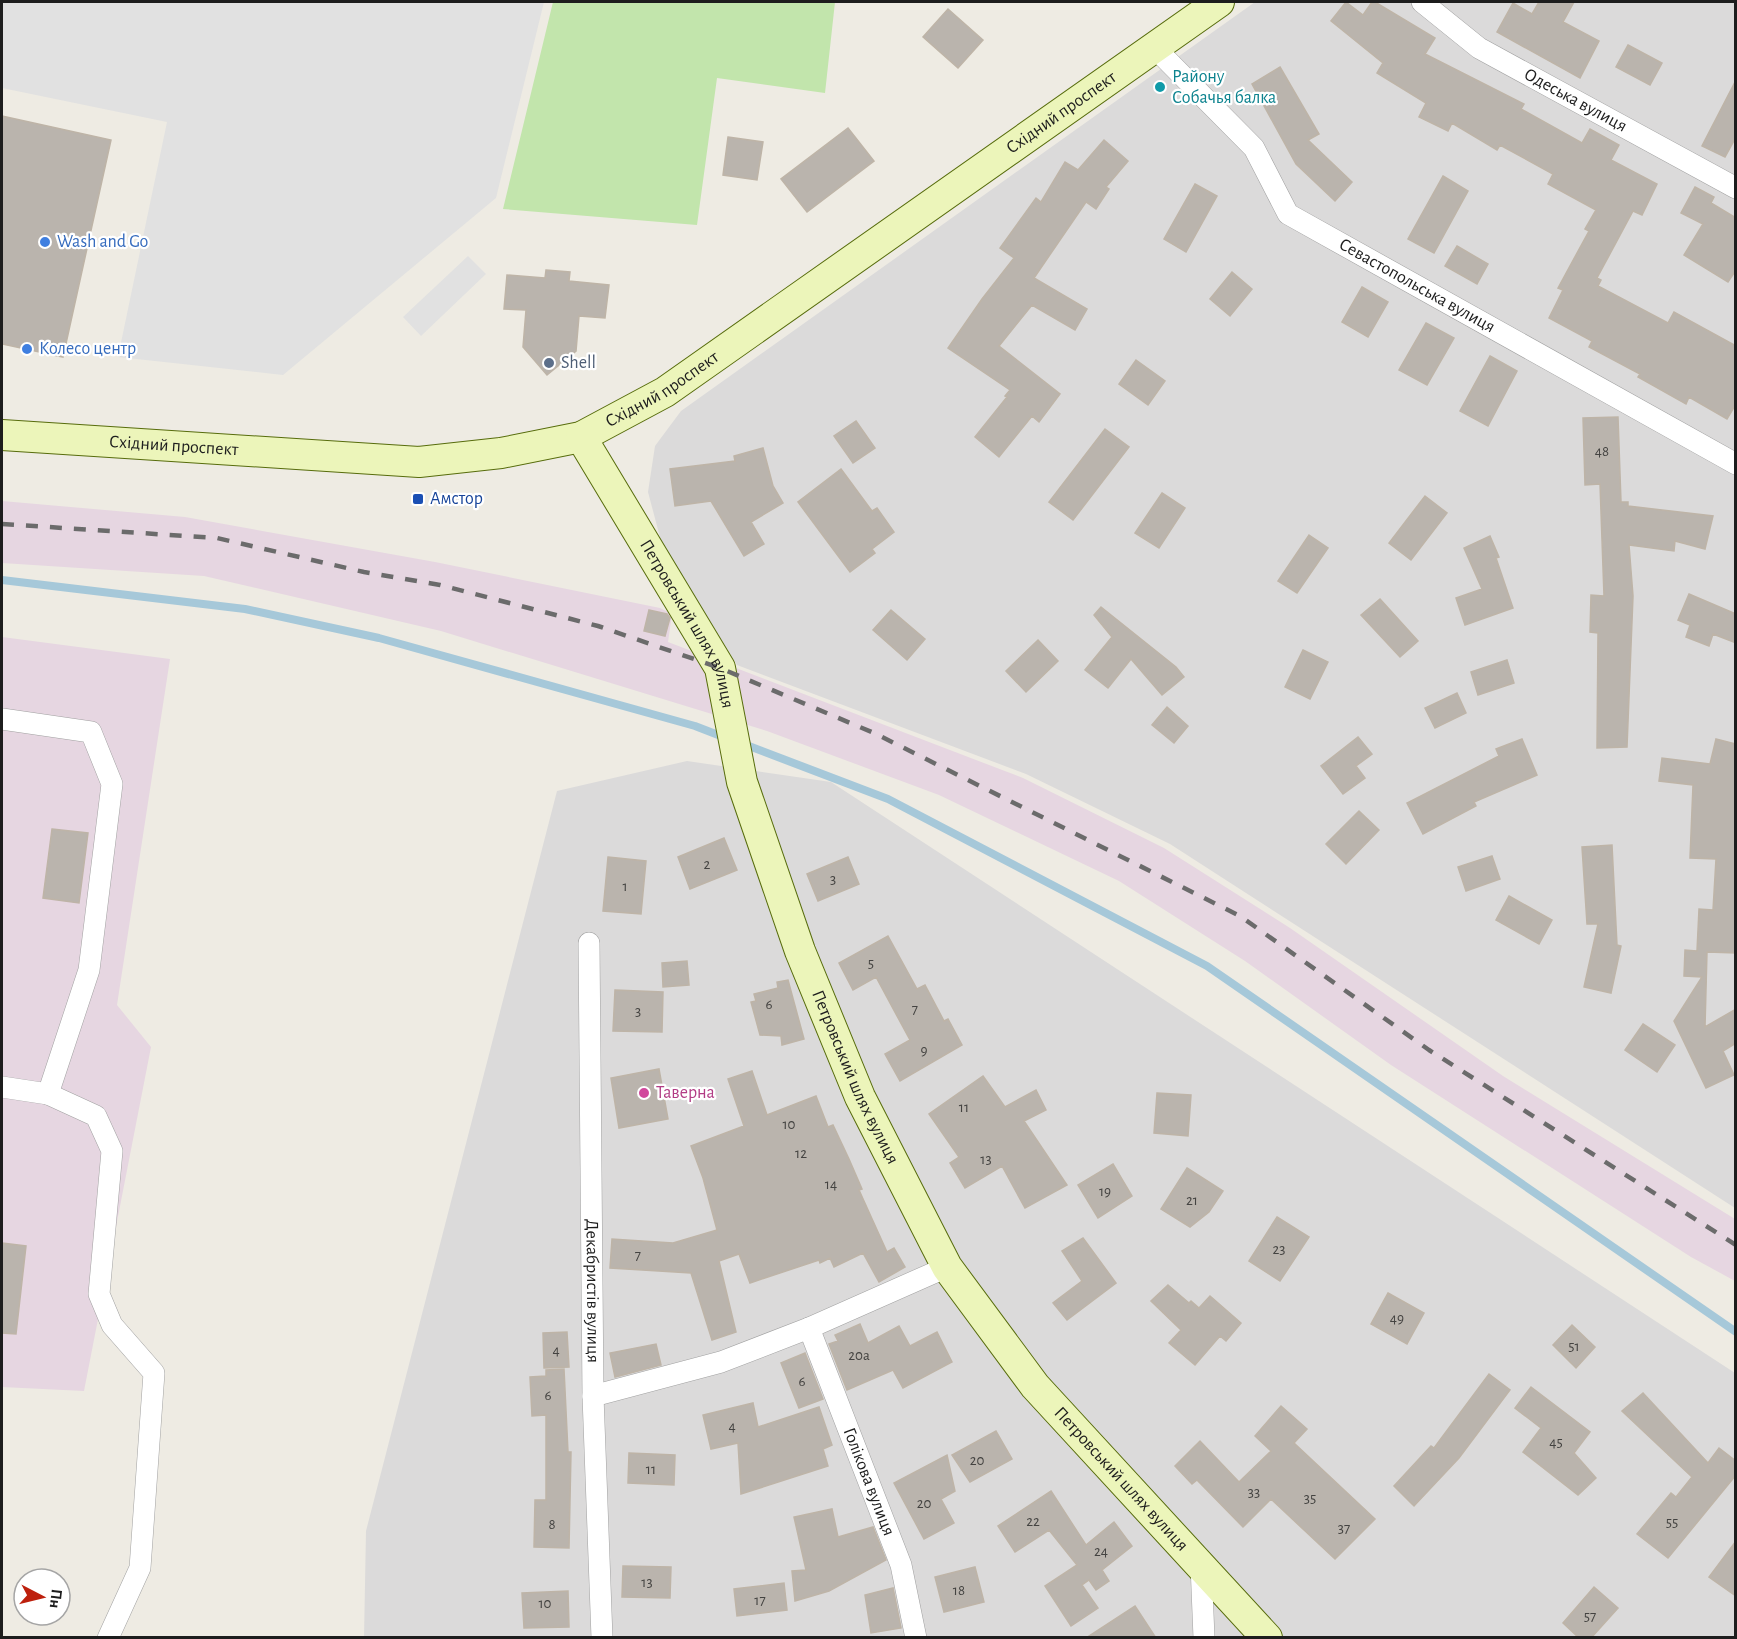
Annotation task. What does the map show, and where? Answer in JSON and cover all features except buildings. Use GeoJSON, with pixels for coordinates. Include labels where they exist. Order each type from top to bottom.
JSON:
{"type":"FeatureCollection","features":[{"type":"Feature","properties":{"kind":"street","name":"Східний проспект"},"geometry":{"type":"LineString","coordinates":[[2,435],[418,462],[501,453],[581,437],[665,392],[1219,2]]}},
{"type":"Feature","properties":{"kind":"street","name":"Одеська вулиця"},"geometry":{"type":"LineString","coordinates":[[1422,2],[1479,48],[1736,188]]}},
{"type":"Feature","properties":{"kind":"street","name":"Севастопольська вулиця"},"geometry":{"type":"LineString","coordinates":[[1154,46],[1254,148],[1288,214],[1736,464]]}},
{"type":"Feature","properties":{"kind":"street","name":"Петровський шлях вулиця"},"geometry":{"type":"LineString","coordinates":[[581,437],[720,668],[742,782],[800,951],[860,1097],[947,1267],[1035,1386],[1267,1638]]}},
{"type":"Feature","properties":{"kind":"street"},"geometry":{"type":"LineString","coordinates":[[2,719],[91,732],[112,784],[89,970],[48,1094]]}},
{"type":"Feature","properties":{"kind":"street","name":"Декабристів вулиця"},"geometry":{"type":"LineString","coordinates":[[589,943],[592,1396],[602,1638]]}},
{"type":"Feature","properties":{"kind":"street"},"geometry":{"type":"LineString","coordinates":[[2,1087],[48,1094],[96,1116],[112,1151],[99,1294],[112,1325],[154,1373],[140,1568],[108,1638]]}},
{"type":"Feature","properties":{"kind":"street"},"geometry":{"type":"LineString","coordinates":[[592,1396],[721,1362],[809,1329],[947,1267]]}},
{"type":"Feature","properties":{"kind":"street","name":"Голікова вулиця"},"geometry":{"type":"LineString","coordinates":[[809,1329],[901,1565],[916,1638]]}},
{"type":"Feature","properties":{"kind":"street"},"geometry":{"type":"LineString","coordinates":[[1201,1564],[1204,1638]]}},
{"type":"Feature","properties":{"kind":"shaded area"},"geometry":{"type":"Polygon","coordinates":[[[2,2],[544,2],[496,198],[283,375],[118,357],[167,122],[2,88],[2,2]]]}},
{"type":"Feature","properties":{"kind":"shaded area"},"geometry":{"type":"Polygon","coordinates":[[[1255,2],[1735,2],[1735,1208],[1170,844],[1026,774],[737,665],[661,541],[648,492],[655,446],[681,411],[1255,2]]]}},
{"type":"Feature","properties":{"kind":"shaded area"},"geometry":{"type":"Polygon","coordinates":[[[468,256],[486,274],[421,336],[403,317],[468,256]]]}},
{"type":"Feature","properties":{"kind":"shaded area"},"geometry":{"type":"Polygon","coordinates":[[[2,501],[185,517],[435,562],[660,608],[672,614],[668,642],[1023,778],[1164,848],[1290,928],[1503,1076],[1735,1219],[1735,1281],[1691,1257],[1391,1065],[1245,961],[1119,881],[939,795],[767,731],[441,631],[204,576],[2,563],[2,501]]]}},
{"type":"Feature","properties":{"kind":"shaded area"},"geometry":{"type":"Polygon","coordinates":[[[2,637],[170,659],[117,1005],[151,1047],[84,1391],[2,1387],[2,637]]]}},
{"type":"Feature","properties":{"kind":"shaded area"},"geometry":{"type":"Polygon","coordinates":[[[687,761],[831,782],[1735,1373],[1735,1637],[364,1638],[366,1531],[557,791],[687,761]]]}},
{"type":"Feature","properties":{"kind":"green space"},"geometry":{"type":"Polygon","coordinates":[[[553,2],[835,2],[825,93],[717,78],[697,225],[503,209],[553,2]]]}},
{"type":"Feature","properties":{"kind":"waterway"},"geometry":{"type":"LineString","coordinates":[[2,580],[245,609],[379,638],[695,726],[726,738]]}},
{"type":"Feature","properties":{"kind":"waterway"},"geometry":{"type":"LineString","coordinates":[[741,743],[888,799],[1207,966],[1736,1332]]}},
{"type":"Feature","properties":{"kind":"railway"},"geometry":{"type":"LineString","coordinates":[[2,524],[217,538],[364,572],[440,585],[598,626],[720,668],[874,733],[1240,916],[1429,1050],[1736,1245]]}},
{"type":"Feature","properties":{"kind":"place","name":"Району Собачья балка"},"geometry":{"type":"Point","coordinates":[1160,87]}},
{"type":"Feature","properties":{"kind":"place","name":"Wash and Go"},"geometry":{"type":"Point","coordinates":[45,242]}},
{"type":"Feature","properties":{"kind":"place","name":"Колесо центр"},"geometry":{"type":"Point","coordinates":[27,349]}},
{"type":"Feature","properties":{"kind":"place","name":"Shell"},"geometry":{"type":"Point","coordinates":[549,363]}},
{"type":"Feature","properties":{"kind":"place","name":"Амстор"},"geometry":{"type":"Point","coordinates":[418,499]}},
{"type":"Feature","properties":{"kind":"place","name":"Таверна"},"geometry":{"type":"Point","coordinates":[644,1093]}}]}
